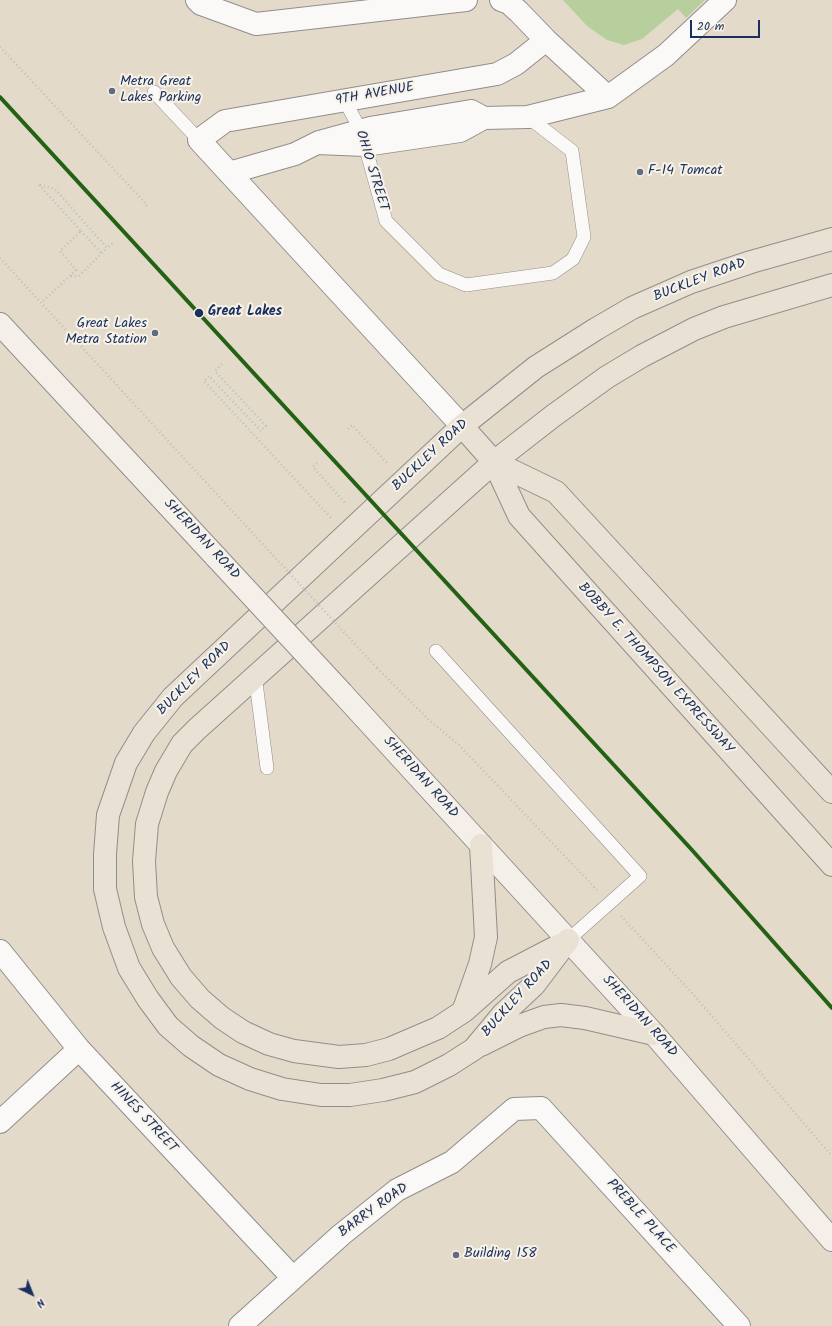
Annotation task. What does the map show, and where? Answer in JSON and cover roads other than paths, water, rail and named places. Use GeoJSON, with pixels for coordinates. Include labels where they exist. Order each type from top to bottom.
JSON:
{"type":"FeatureCollection","features":[{"type":"Feature","properties":{"kind":"highway","name":"BUCKLEY ROAD"},"geometry":{"type":"LineString","coordinates":[[568,940],[534,985],[503,1014],[474,1049],[449,1065],[414,1082],[383,1090],[350,1095],[322,1095],[282,1089],[250,1079],[219,1065],[191,1046],[168,1026],[148,999],[129,968],[114,927],[105,889],[108,815],[126,764],[144,733],[173,697],[462,426],[536,367],[632,308],[690,282],[751,262],[832,239]]}},
{"type":"Feature","properties":{"kind":"highway","name":"BUCKLEY ROAD"},"geometry":{"type":"LineString","coordinates":[[568,940],[508,972],[464,1010],[438,1028],[389,1049],[366,1055],[339,1057],[321,1056],[269,1044],[243,1032],[222,1018],[200,999],[180,977],[163,948],[153,924],[146,897],[144,861],[147,824],[166,772],[182,744],[255,675],[494,462],[585,392],[642,356],[681,336],[724,317],[832,285]]}},
{"type":"Feature","properties":{"kind":"highway","name":"BOBBY E. THOMPSON EXPRESSWAY"},"geometry":{"type":"LineString","coordinates":[[462,426],[494,462],[519,516],[832,865]]}},
{"type":"Feature","properties":{"kind":"highway","name":"BOBBY E. THOMPSON EXPRESSWAY"},"geometry":{"type":"LineString","coordinates":[[494,462],[556,492],[832,792]]}},
{"type":"Feature","properties":{"kind":"highway"},"geometry":{"type":"LineString","coordinates":[[464,1010],[480,964],[486,937],[482,845]]}},
{"type":"Feature","properties":{"kind":"highway"},"geometry":{"type":"LineString","coordinates":[[474,1049],[520,1026],[544,1017],[561,1015],[584,1018],[654,1034]]}},
{"type":"Feature","properties":{"kind":"main road","name":"SHERIDAN ROAD"},"geometry":{"type":"LineString","coordinates":[[0,324],[342,693],[654,1034],[832,1240]]}},
{"type":"Feature","properties":{"kind":"street"},"geometry":{"type":"LineString","coordinates":[[197,0],[201,4],[256,24],[466,0]]}},
{"type":"Feature","properties":{"kind":"street"},"geometry":{"type":"LineString","coordinates":[[501,0],[509,3],[520,12],[546,40],[608,97]]}},
{"type":"Feature","properties":{"kind":"street"},"geometry":{"type":"LineString","coordinates":[[229,173],[295,154],[318,143],[460,131],[484,118],[528,117],[608,97],[666,55],[725,0]]}},
{"type":"Feature","properties":{"kind":"street","name":"9TH AVENUE"},"geometry":{"type":"LineString","coordinates":[[199,140],[225,121],[497,74],[516,64],[546,40]]}},
{"type":"Feature","properties":{"kind":"street"},"geometry":{"type":"LineString","coordinates":[[199,140],[462,426]]}},
{"type":"Feature","properties":{"kind":"street","name":"HINES STREET"},"geometry":{"type":"LineString","coordinates":[[0,951],[79,1049],[293,1278]]}},
{"type":"Feature","properties":{"kind":"street"},"geometry":{"type":"LineString","coordinates":[[0,1122],[79,1049]]}},
{"type":"Feature","properties":{"kind":"street","name":"BARRY ROAD"},"geometry":{"type":"LineString","coordinates":[[240,1326],[341,1235],[397,1190],[452,1162],[514,1109],[541,1108]]}},
{"type":"Feature","properties":{"kind":"street","name":"PREBLE PLACE"},"geometry":{"type":"LineString","coordinates":[[541,1108],[739,1326]]}},
{"type":"Feature","properties":{"kind":"lane"},"geometry":{"type":"LineString","coordinates":[[154,92],[199,140]]}},
{"type":"Feature","properties":{"kind":"lane","name":"OHIO STREET"},"geometry":{"type":"LineString","coordinates":[[345,101],[363,138],[386,220],[439,274],[466,285],[553,273],[574,259],[584,237],[572,151],[528,117]]}},
{"type":"Feature","properties":{"kind":"lane"},"geometry":{"type":"LineString","coordinates":[[436,651],[640,876],[568,940]]}},
{"type":"Feature","properties":{"kind":"lane"},"geometry":{"type":"LineString","coordinates":[[255,675],[267,768]]}},
{"type":"Feature","properties":{"kind":"place","name":"Metra Great Lakes Parking"},"geometry":{"type":"Point","coordinates":[112,91]}},
{"type":"Feature","properties":{"kind":"place","name":"F-14 Tomcat"},"geometry":{"type":"Point","coordinates":[640,172]}},
{"type":"Feature","properties":{"kind":"place","name":"Great Lakes"},"geometry":{"type":"Point","coordinates":[199,313]}},
{"type":"Feature","properties":{"kind":"place","name":"Great Lakes Metra Station"},"geometry":{"type":"Point","coordinates":[155,333]}},
{"type":"Feature","properties":{"kind":"place","name":"Building 158"},"geometry":{"type":"Point","coordinates":[456,1255]}}]}
